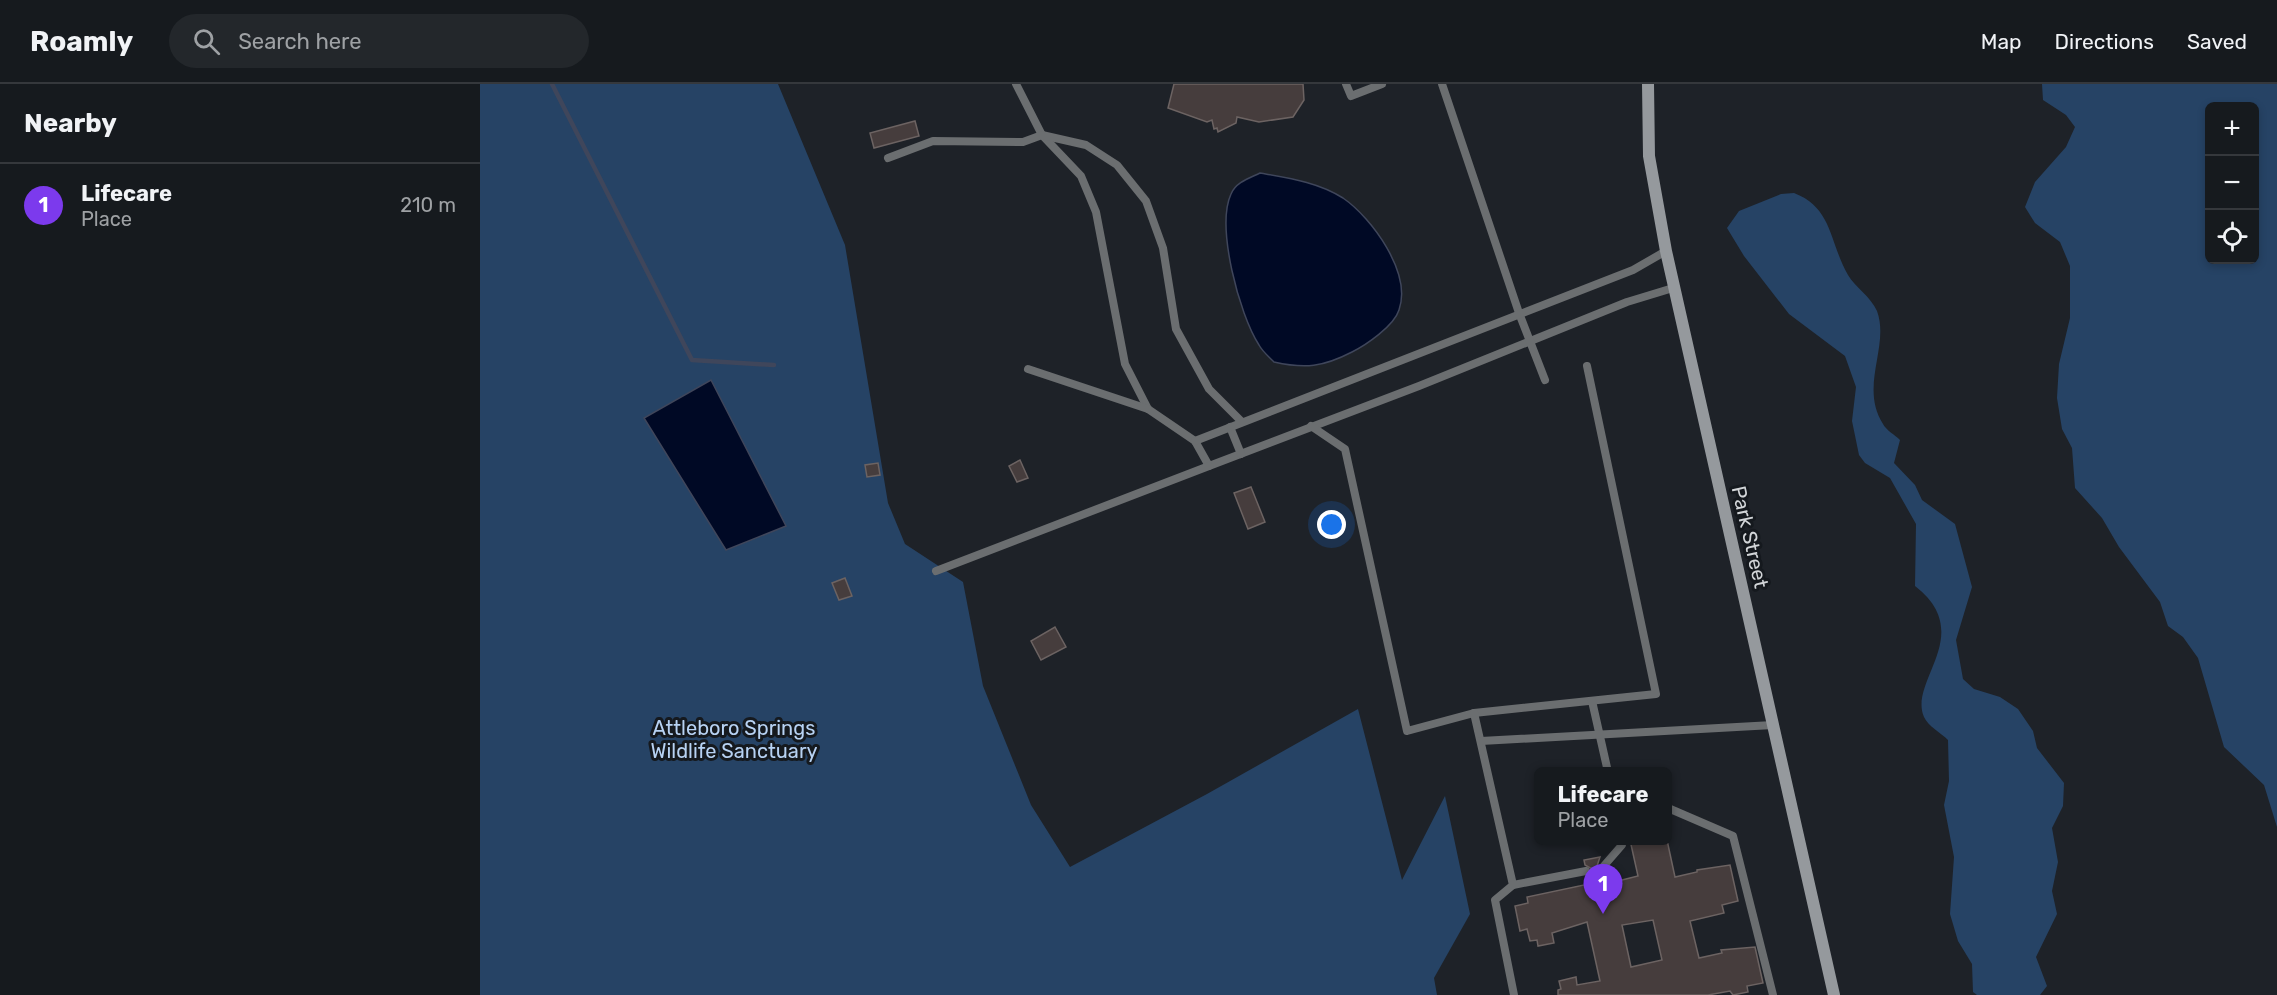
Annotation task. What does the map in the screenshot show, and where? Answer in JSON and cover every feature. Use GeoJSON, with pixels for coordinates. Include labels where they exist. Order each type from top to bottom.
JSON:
{"type":"FeatureCollection","features":[{"type":"Feature","properties":{"kind":"main road","name":"Park Street"},"geometry":{"type":"LineString","coordinates":[[1648,84],[1649,156],[1673,288],[1834,995]]}},
{"type":"Feature","properties":{"kind":"lane"},"geometry":{"type":"LineString","coordinates":[[1016,84],[1042,135],[1081,176],[1096,212],[1125,364],[1148,409]]}},
{"type":"Feature","properties":{"kind":"lane"},"geometry":{"type":"LineString","coordinates":[[1346,84],[1351,96],[1382,84]]}},
{"type":"Feature","properties":{"kind":"lane"},"geometry":{"type":"LineString","coordinates":[[1442,84],[1519,313],[1545,380]]}},
{"type":"Feature","properties":{"kind":"lane"},"geometry":{"type":"LineString","coordinates":[[888,158],[933,141],[1023,142],[1042,135],[1086,145],[1117,165],[1146,201],[1163,248],[1176,328],[1209,389],[1242,422]]}},
{"type":"Feature","properties":{"kind":"lane"},"geometry":{"type":"LineString","coordinates":[[1195,441],[1633,270],[1666,251]]}},
{"type":"Feature","properties":{"kind":"lane"},"geometry":{"type":"LineString","coordinates":[[936,571],[1530,340],[1673,288]]}},
{"type":"Feature","properties":{"kind":"lane"},"geometry":{"type":"LineString","coordinates":[[1311,426],[1345,449],[1407,731],[1474,713],[1656,694],[1587,366]]}},
{"type":"Feature","properties":{"kind":"lane"},"geometry":{"type":"LineString","coordinates":[[1028,369],[1148,409],[1195,441],[1209,466]]}},
{"type":"Feature","properties":{"kind":"lane"},"geometry":{"type":"LineString","coordinates":[[1230,427],[1241,453]]}},
{"type":"Feature","properties":{"kind":"lane"},"geometry":{"type":"LineString","coordinates":[[1592,701],[1607,767]]}},
{"type":"Feature","properties":{"kind":"lane"},"geometry":{"type":"LineString","coordinates":[[1474,713],[1513,885]]}},
{"type":"Feature","properties":{"kind":"lane"},"geometry":{"type":"LineString","coordinates":[[1480,741],[1773,725]]}},
{"type":"Feature","properties":{"kind":"lane"},"geometry":{"type":"LineString","coordinates":[[1672,810],[1733,836],[1773,995]]}},
{"type":"Feature","properties":{"kind":"lane"},"geometry":{"type":"LineString","coordinates":[[1602,868],[1622,845]]}},
{"type":"Feature","properties":{"kind":"lane"},"geometry":{"type":"LineString","coordinates":[[1514,995],[1495,900],[1513,885],[1586,871]]}},
{"type":"Feature","properties":{"kind":"green space","name":"Attleboro Springs Wildlife Sanctuary"},"geometry":{"type":"Polygon","coordinates":[[[480,84],[778,84],[845,245],[888,503],[905,544],[963,582],[983,686],[1031,805],[1070,867],[1207,794],[1358,709],[1402,880],[1445,796],[1470,914],[1434,978],[1437,995],[480,995],[480,84]]]}},
{"type":"Feature","properties":{"kind":"green space"},"geometry":{"type":"Polygon","coordinates":[[[2042,84],[2277,84],[2277,827],[2264,785],[2224,747],[2198,658],[2183,637],[2168,626],[2160,602],[2119,547],[2102,518],[2075,488],[2072,448],[2062,429],[2057,398],[2059,364],[2070,318],[2070,266],[2060,242],[2035,223],[2025,207],[2035,182],[2066,147],[2075,127],[2066,115],[2043,100],[2042,84]]]}},
{"type":"Feature","properties":{"kind":"green space"},"geometry":{"type":"Polygon","coordinates":[[[1794,193],[1807,199],[1823,217],[1848,275],[1877,311],[1880,338],[1874,395],[1876,410],[1883,424],[1900,440],[1894,463],[1915,485],[1922,500],[1955,524],[1972,587],[1956,640],[1963,679],[1974,689],[2000,697],[2018,709],[2033,731],[2037,748],[2064,783],[2063,806],[2052,828],[2058,862],[2052,891],[2057,914],[2036,957],[2047,986],[2040,995],[1977,995],[1973,992],[1972,964],[1958,941],[1950,914],[1954,857],[1944,805],[1949,781],[1948,740],[1926,720],[1922,703],[1941,639],[1940,622],[1933,604],[1915,586],[1916,524],[1890,478],[1865,463],[1859,455],[1852,421],[1856,387],[1845,356],[1789,314],[1744,256],[1727,228],[1739,211],[1781,194],[1794,193]]]}},
{"type":"Feature","properties":{"kind":"shaded area"},"geometry":{"type":"Polygon","coordinates":[[[1260,173],[1313,184],[1343,198],[1377,232],[1395,264],[1402,295],[1396,316],[1372,340],[1342,357],[1323,364],[1305,366],[1274,362],[1262,349],[1251,331],[1232,270],[1226,227],[1227,209],[1236,186],[1260,173]]]}},
{"type":"Feature","properties":{"kind":"shaded area"},"geometry":{"type":"Polygon","coordinates":[[[711,380],[786,526],[726,550],[644,418],[711,380]]]}},
{"type":"Feature","properties":{"kind":"building"},"geometry":{"type":"Polygon","coordinates":[[[1174,84],[1303,84],[1304,100],[1293,117],[1259,122],[1237,117],[1236,123],[1218,132],[1217,128],[1214,129],[1212,120],[1207,122],[1168,108],[1174,84]]]}},
{"type":"Feature","properties":{"kind":"building"},"geometry":{"type":"Polygon","coordinates":[[[915,121],[919,136],[874,148],[870,133],[915,121]]]}},
{"type":"Feature","properties":{"kind":"building"},"geometry":{"type":"Polygon","coordinates":[[[1020,460],[1028,478],[1017,482],[1009,466],[1020,460]]]}},
{"type":"Feature","properties":{"kind":"building"},"geometry":{"type":"Polygon","coordinates":[[[878,463],[880,475],[867,477],[865,465],[878,463]]]}},
{"type":"Feature","properties":{"kind":"building"},"geometry":{"type":"Polygon","coordinates":[[[1251,487],[1265,522],[1248,529],[1234,493],[1251,487]]]}},
{"type":"Feature","properties":{"kind":"building"},"geometry":{"type":"Polygon","coordinates":[[[845,578],[852,596],[839,600],[832,583],[845,578]]]}},
{"type":"Feature","properties":{"kind":"building"},"geometry":{"type":"Polygon","coordinates":[[[1055,627],[1066,647],[1041,660],[1031,641],[1055,627]]]}},
{"type":"Feature","properties":{"kind":"building"},"geometry":{"type":"Polygon","coordinates":[[[1631,845],[1668,845],[1675,877],[1697,872],[1697,870],[1730,865],[1738,901],[1722,905],[1724,913],[1690,921],[1699,958],[1722,953],[1721,950],[1755,947],[1763,983],[1747,986],[1748,992],[1733,995],[1730,991],[1708,995],[1558,995],[1558,990],[1561,989],[1559,981],[1576,977],[1577,985],[1600,981],[1587,922],[1552,933],[1554,943],[1538,946],[1537,940],[1530,941],[1527,929],[1520,931],[1515,906],[1528,903],[1527,897],[1589,884],[1587,877],[1592,869],[1585,865],[1584,860],[1600,857],[1596,869],[1603,874],[1606,884],[1638,876],[1631,845]],[[1653,920],[1622,925],[1631,967],[1662,960],[1653,920]]]}},
{"type":"Feature","properties":{"kind":"waterway"},"geometry":{"type":"LineString","coordinates":[[552,84],[692,360],[774,365]]}},
{"type":"Feature","properties":{"kind":"place","name":"Lifecare"},"geometry":{"type":"Point","coordinates":[1603,914]}}]}
